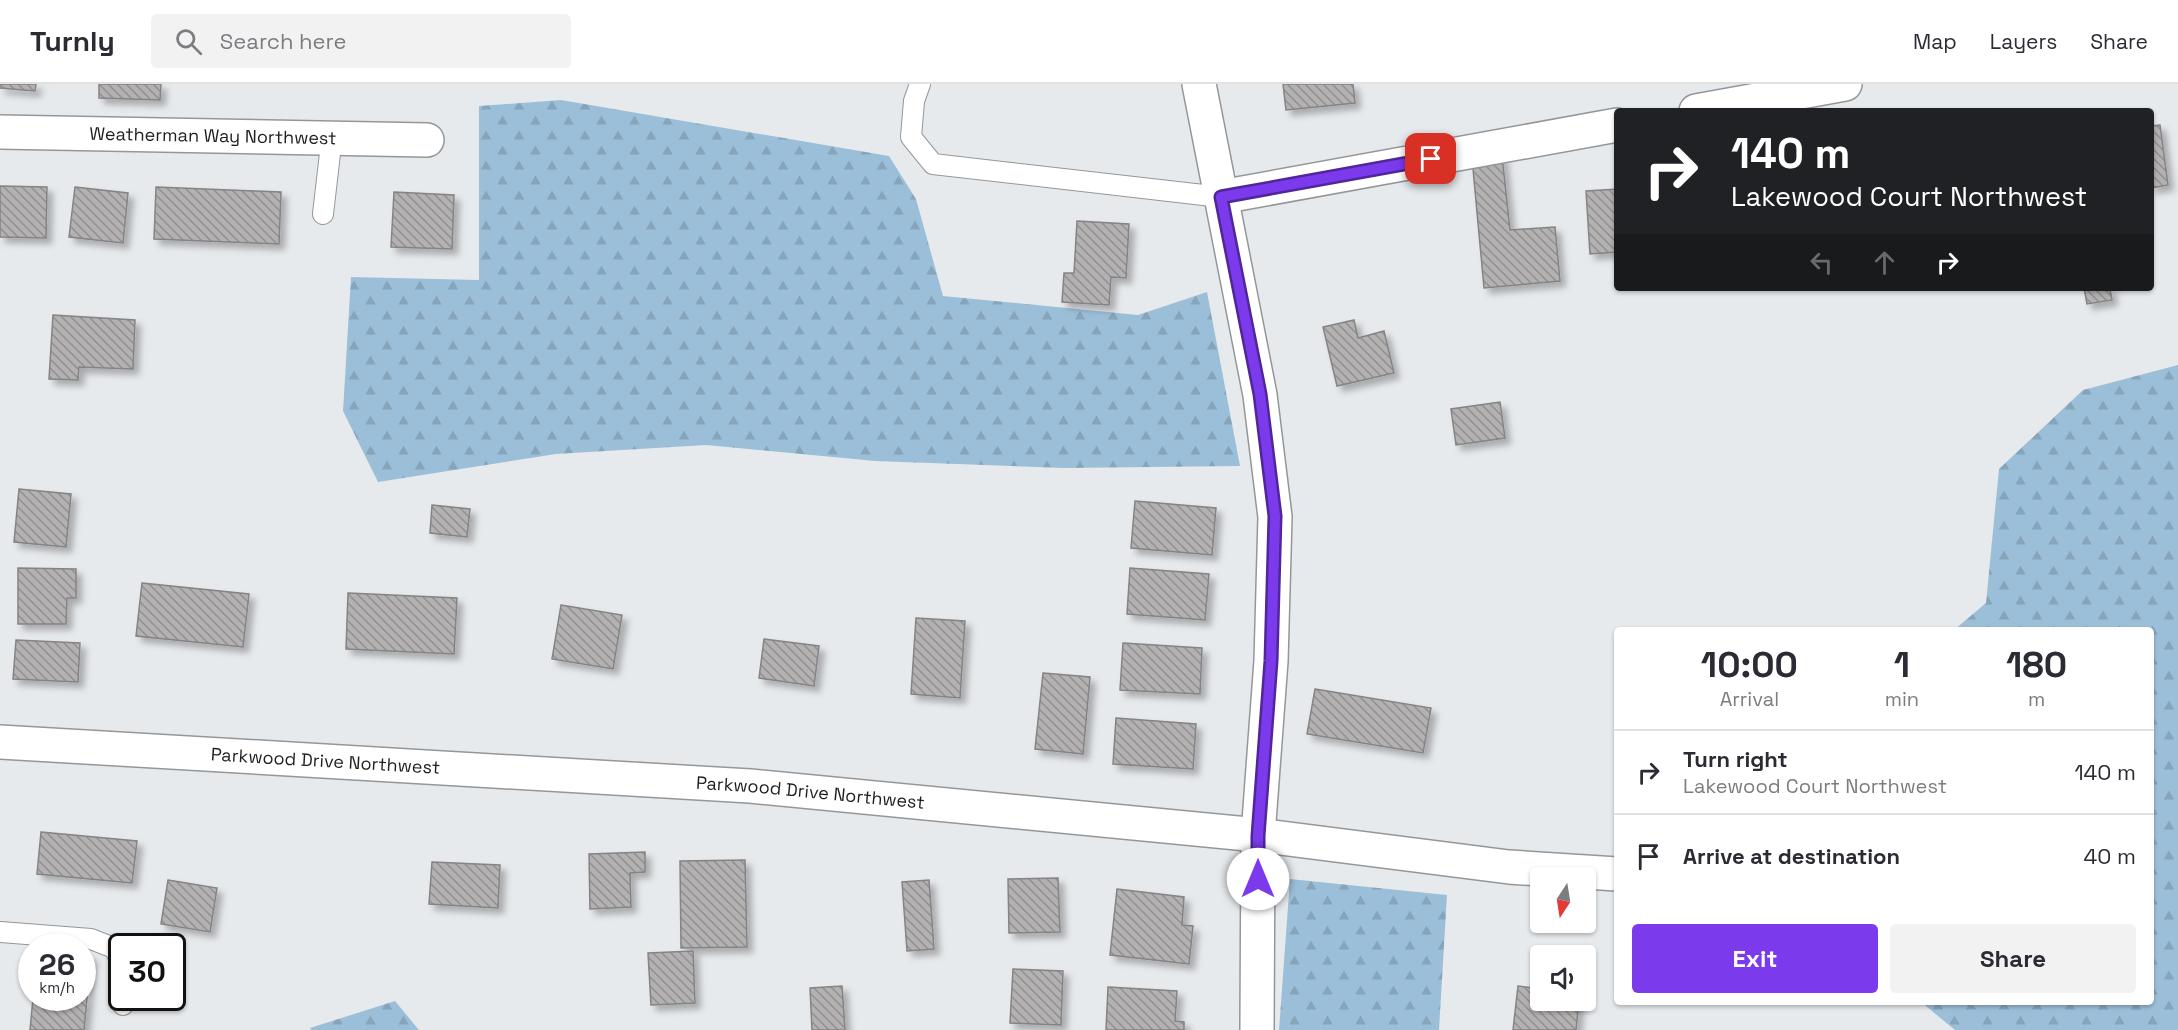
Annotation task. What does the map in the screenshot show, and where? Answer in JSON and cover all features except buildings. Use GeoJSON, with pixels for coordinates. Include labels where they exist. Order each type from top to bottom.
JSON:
{"type":"FeatureCollection","features":[{"type":"Feature","properties":{"kind":"street"},"geometry":{"type":"LineString","coordinates":[[1199,84],[1260,394],[1275,516],[1271,661],[1258,836],[1257,1030]]}},
{"type":"Feature","properties":{"kind":"street"},"geometry":{"type":"LineString","coordinates":[[1713,108],[1845,84]]}},
{"type":"Feature","properties":{"kind":"street"},"geometry":{"type":"LineString","coordinates":[[1221,197],[1614,126]]}},
{"type":"Feature","properties":{"kind":"street","name":"Weatherman Way Northwest"},"geometry":{"type":"LineString","coordinates":[[0,132],[332,136],[427,140]]}},
{"type":"Feature","properties":{"kind":"street","name":"Parkwood Drive Northwest"},"geometry":{"type":"LineString","coordinates":[[0,742],[750,786],[1258,836],[1509,867],[1614,874]]}},
{"type":"Feature","properties":{"kind":"lane"},"geometry":{"type":"LineString","coordinates":[[920,84],[914,101],[911,137],[933,164],[1221,197]]}},
{"type":"Feature","properties":{"kind":"lane"},"geometry":{"type":"LineString","coordinates":[[323,214],[332,136]]}},
{"type":"Feature","properties":{"kind":"lane"},"geometry":{"type":"LineString","coordinates":[[0,932],[91,939],[108,946]]}},
{"type":"Feature","properties":{"kind":"green space"},"geometry":{"type":"Polygon","coordinates":[[[561,100],[889,156],[916,199],[943,296],[1138,315],[1207,292],[1240,466],[1064,468],[875,461],[706,445],[556,454],[378,482],[343,411],[351,277],[479,280],[479,106],[561,100]]]}},
{"type":"Feature","properties":{"kind":"green space"},"geometry":{"type":"Polygon","coordinates":[[[2178,365],[2178,1030],[1955,1030],[1925,1005],[2154,1005],[2154,627],[1958,627],[1986,603],[1999,469],[2083,390],[2178,365]]]}},
{"type":"Feature","properties":{"kind":"green space"},"geometry":{"type":"Polygon","coordinates":[[[1290,879],[1447,895],[1439,1030],[1279,1030],[1290,879]]]}},
{"type":"Feature","properties":{"kind":"green space"},"geometry":{"type":"Polygon","coordinates":[[[395,1001],[419,1030],[311,1030],[310,1028],[395,1001]]]}},
{"type":"Feature","properties":{"kind":"route"},"geometry":{"type":"LineString","coordinates":[[1258,879],[1258,836],[1271,661],[1275,516],[1260,394],[1221,197],[1431,159]]}}]}
